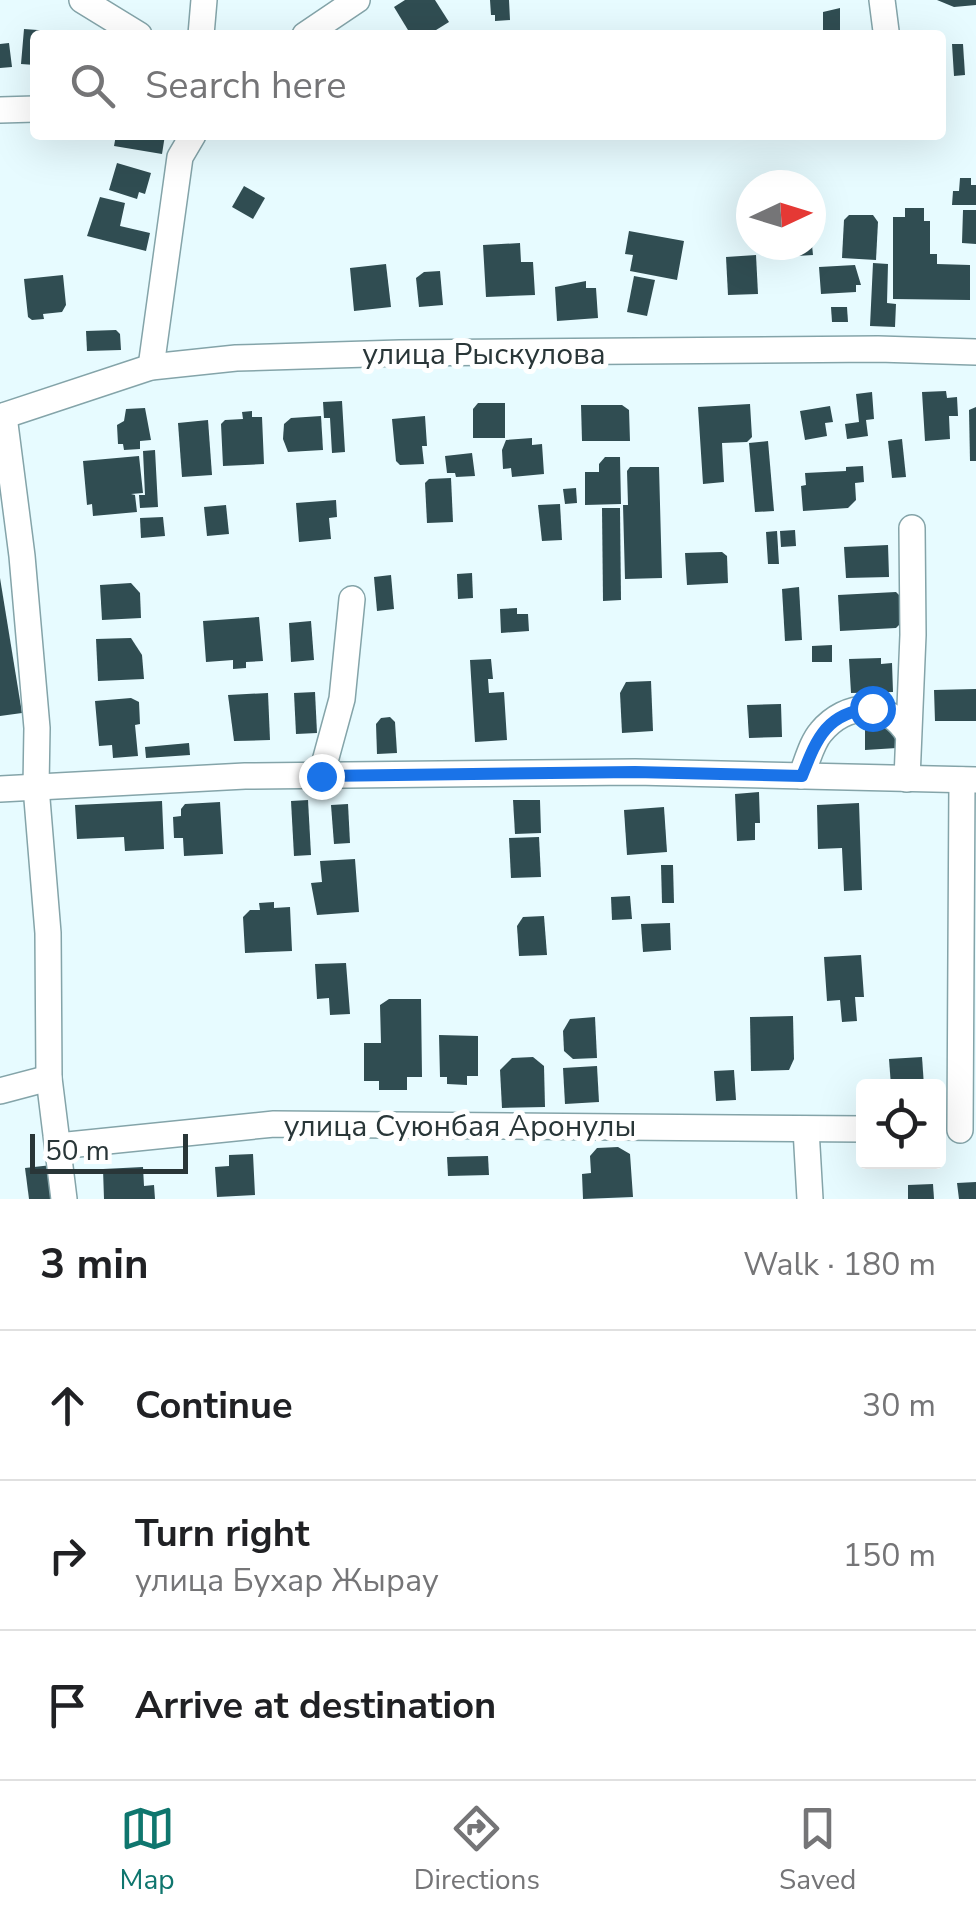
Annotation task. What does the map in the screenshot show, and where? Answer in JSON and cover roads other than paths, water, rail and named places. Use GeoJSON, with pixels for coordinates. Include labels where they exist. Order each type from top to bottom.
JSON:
{"type":"FeatureCollection","features":[{"type":"Feature","properties":{"kind":"street"},"geometry":{"type":"LineString","coordinates":[[82,0],[131,30]]}},
{"type":"Feature","properties":{"kind":"street"},"geometry":{"type":"LineString","coordinates":[[312,30],[357,0]]}},
{"type":"Feature","properties":{"kind":"street"},"geometry":{"type":"LineString","coordinates":[[882,0],[886,30]]}},
{"type":"Feature","properties":{"kind":"street"},"geometry":{"type":"LineString","coordinates":[[0,110],[30,109]]}},
{"type":"Feature","properties":{"kind":"street"},"geometry":{"type":"LineString","coordinates":[[150,366],[180,157],[190,140]]}},
{"type":"Feature","properties":{"kind":"street","name":"улица Рыскулова"},"geometry":{"type":"LineString","coordinates":[[2,416],[150,366],[236,358],[878,349],[976,352]]}},
{"type":"Feature","properties":{"kind":"street"},"geometry":{"type":"LineString","coordinates":[[2,416],[22,556],[38,728],[36,787],[48,933],[48,1078],[64,1199]]}},
{"type":"Feature","properties":{"kind":"street"},"geometry":{"type":"LineString","coordinates":[[908,779],[912,528]]}},
{"type":"Feature","properties":{"kind":"street"},"geometry":{"type":"LineString","coordinates":[[321,776],[342,698],[352,599]]}},
{"type":"Feature","properties":{"kind":"street"},"geometry":{"type":"LineString","coordinates":[[802,776],[819,733],[856,709],[886,710],[900,720],[908,734]]}},
{"type":"Feature","properties":{"kind":"street"},"geometry":{"type":"LineString","coordinates":[[0,789],[245,776],[635,772],[969,780],[958,1130]]}},
{"type":"Feature","properties":{"kind":"street"},"geometry":{"type":"LineString","coordinates":[[0,1091],[48,1078]]}},
{"type":"Feature","properties":{"kind":"street","name":"улица Суюнбая Аронулы"},"geometry":{"type":"LineString","coordinates":[[58,1146],[274,1124],[856,1130]]}},
{"type":"Feature","properties":{"kind":"street"},"geometry":{"type":"LineString","coordinates":[[806,1129],[810,1199]]}}]}
